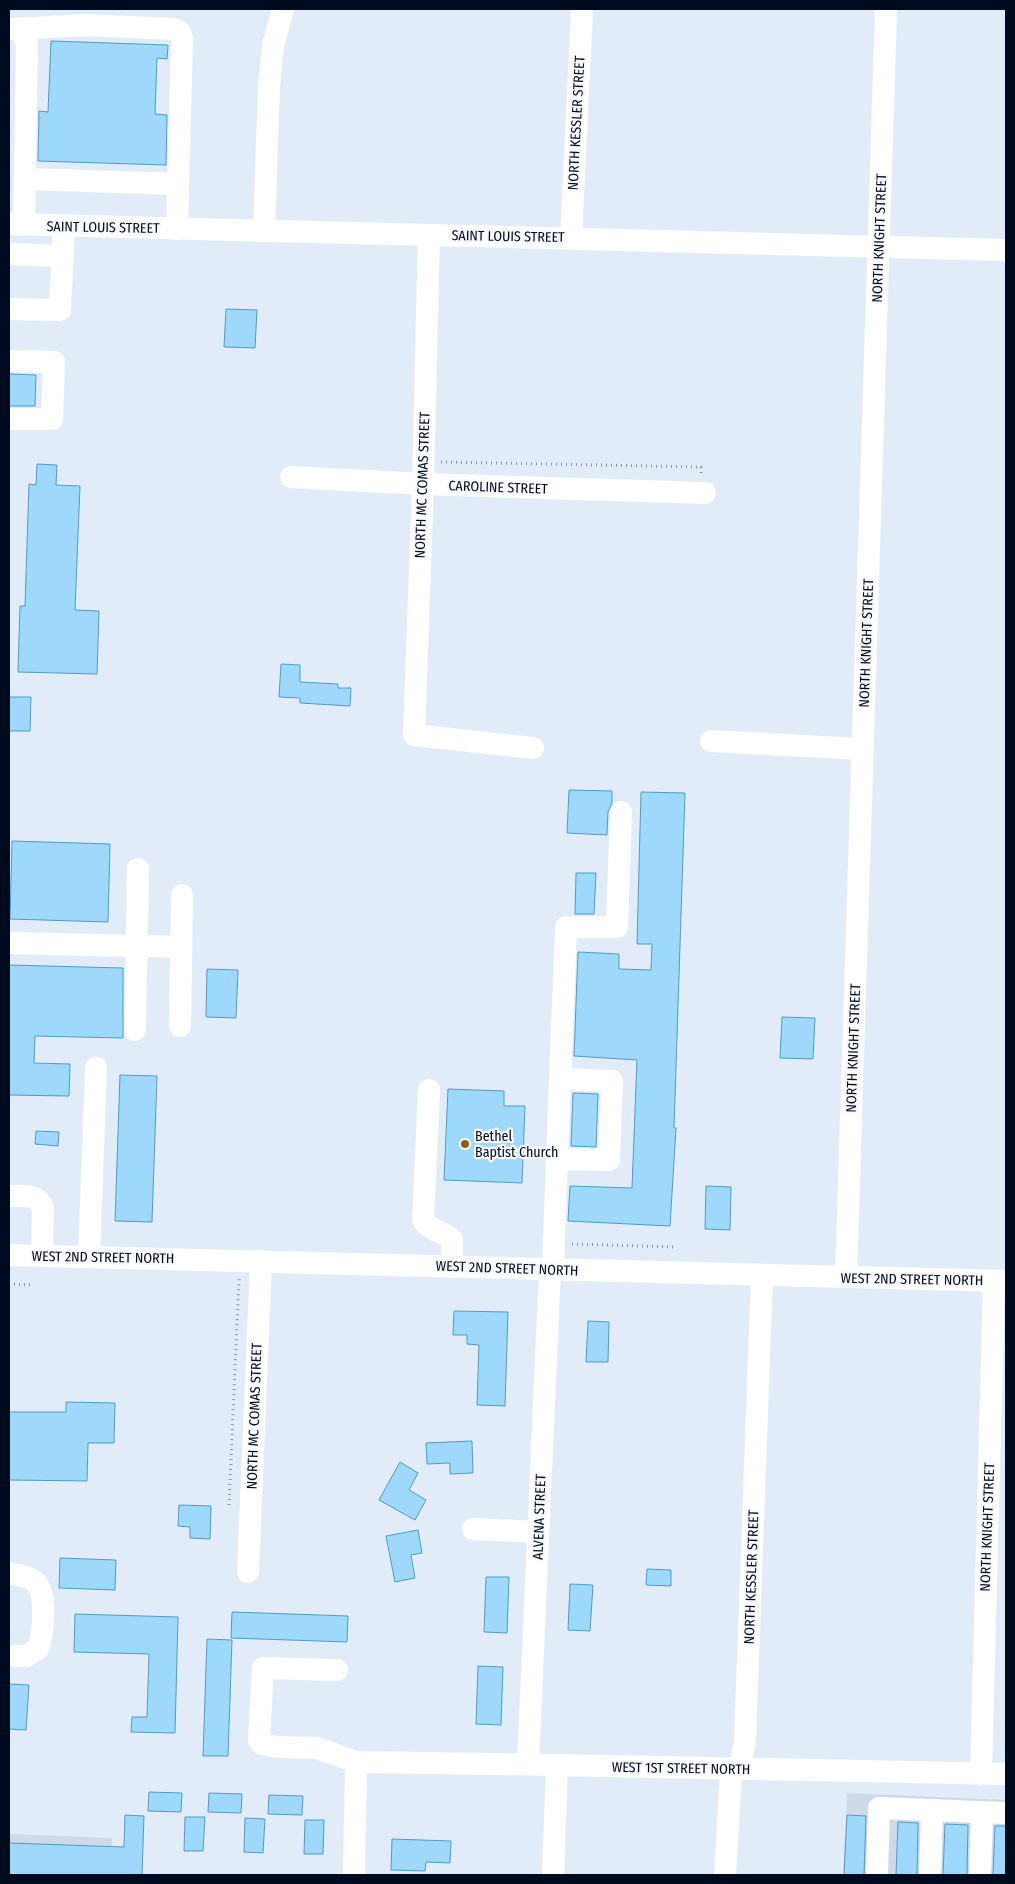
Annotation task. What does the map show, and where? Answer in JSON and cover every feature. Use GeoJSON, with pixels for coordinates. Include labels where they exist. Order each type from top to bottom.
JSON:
{"type":"FeatureCollection","features":[{"type":"Feature","properties":{"kind":"street"},"geometry":{"type":"LineString","coordinates":[[264,231],[273,46],[283,9]]}},
{"type":"Feature","properties":{"kind":"street","name":"NORTH KESSLER STREET"},"geometry":{"type":"LineString","coordinates":[[571,238],[582,9]]}},
{"type":"Feature","properties":{"kind":"street","name":"NORTH KNIGHT STREET"},"geometry":{"type":"LineString","coordinates":[[846,1277],[886,9]]}},
{"type":"Feature","properties":{"kind":"street"},"geometry":{"type":"LineString","coordinates":[[13,29],[84,25],[174,29],[180,32],[182,38],[177,229]]}},
{"type":"Feature","properties":{"kind":"street"},"geometry":{"type":"LineString","coordinates":[[13,29],[24,35],[27,45],[25,180],[17,224]]}},
{"type":"Feature","properties":{"kind":"street"},"geometry":{"type":"LineString","coordinates":[[25,180],[178,184]]}},
{"type":"Feature","properties":{"kind":"street","name":"SAINT LOUIS STREET"},"geometry":{"type":"LineString","coordinates":[[17,224],[1006,250]]}},
{"type":"Feature","properties":{"kind":"street"},"geometry":{"type":"LineString","coordinates":[[9,310],[60,310],[64,226]]}},
{"type":"Feature","properties":{"kind":"street","name":"NORTH MC COMAS STREET"},"geometry":{"type":"LineString","coordinates":[[429,235],[414,735],[533,748]]}},
{"type":"Feature","properties":{"kind":"street"},"geometry":{"type":"LineString","coordinates":[[9,254],[63,256]]}},
{"type":"Feature","properties":{"kind":"street"},"geometry":{"type":"LineString","coordinates":[[9,361],[54,362],[52,419],[9,419]]}},
{"type":"Feature","properties":{"kind":"street","name":"CAROLINE STREET"},"geometry":{"type":"LineString","coordinates":[[291,477],[423,484],[706,493]]}},
{"type":"Feature","properties":{"kind":"street"},"geometry":{"type":"LineString","coordinates":[[711,741],[862,749]]}},
{"type":"Feature","properties":{"kind":"street","name":"ALVENA STREET"},"geometry":{"type":"LineString","coordinates":[[528,1764],[551,1270],[554,1244],[566,927],[618,927],[621,812]]}},
{"type":"Feature","properties":{"kind":"street"},"geometry":{"type":"LineString","coordinates":[[135,1030],[138,869]]}},
{"type":"Feature","properties":{"kind":"street"},"geometry":{"type":"LineString","coordinates":[[180,1026],[182,895]]}},
{"type":"Feature","properties":{"kind":"street"},"geometry":{"type":"LineString","coordinates":[[9,943],[181,947]]}},
{"type":"Feature","properties":{"kind":"street"},"geometry":{"type":"LineString","coordinates":[[89,1257],[96,1068]]}},
{"type":"Feature","properties":{"kind":"street"},"geometry":{"type":"LineString","coordinates":[[557,1159],[609,1160],[612,1081],[560,1079]]}},
{"type":"Feature","properties":{"kind":"street"},"geometry":{"type":"LineString","coordinates":[[429,1090],[423,1220],[427,1227],[448,1236],[452,1240],[452,1267]]}},
{"type":"Feature","properties":{"kind":"street"},"geometry":{"type":"LineString","coordinates":[[9,1196],[35,1197],[41,1202],[43,1209],[42,1256]]}},
{"type":"Feature","properties":{"kind":"street","name":"WEST 2ND STREET NORTH"},"geometry":{"type":"LineString","coordinates":[[9,1255],[1000,1281]]}},
{"type":"Feature","properties":{"kind":"street","name":"NORTH MC COMAS STREET"},"geometry":{"type":"LineString","coordinates":[[248,1572],[260,1261]]}},
{"type":"Feature","properties":{"kind":"street","name":"NORTH KESSLER STREET"},"geometry":{"type":"LineString","coordinates":[[725,1875],[731,1774],[741,1762],[744,1741],[762,1275]]}},
{"type":"Feature","properties":{"kind":"street","name":"NORTH KNIGHT STREET"},"geometry":{"type":"LineString","coordinates":[[980,1774],[1000,1281]]}},
{"type":"Feature","properties":{"kind":"street"},"geometry":{"type":"LineString","coordinates":[[473,1529],[538,1532]]}},
{"type":"Feature","properties":{"kind":"street"},"geometry":{"type":"LineString","coordinates":[[9,1573],[27,1577],[36,1582],[42,1596],[43,1628],[38,1648],[26,1656],[9,1656]]}},
{"type":"Feature","properties":{"kind":"street","name":"WEST 1ST STREET NORTH"},"geometry":{"type":"LineString","coordinates":[[337,1670],[263,1668],[259,1740],[262,1744],[277,1747],[317,1748],[356,1762],[1006,1774]]}},
{"type":"Feature","properties":{"kind":"street"},"geometry":{"type":"LineString","coordinates":[[354,1875],[356,1762]]}},
{"type":"Feature","properties":{"kind":"street"},"geometry":{"type":"LineString","coordinates":[[553,1875],[557,1765]]}},
{"type":"Feature","properties":{"kind":"street"},"geometry":{"type":"LineString","coordinates":[[876,1875],[879,1808],[1006,1813]]}},
{"type":"Feature","properties":{"kind":"street"},"geometry":{"type":"LineString","coordinates":[[930,1875],[932,1810]]}},
{"type":"Feature","properties":{"kind":"street"},"geometry":{"type":"LineString","coordinates":[[980,1875],[982,1812]]}},
{"type":"Feature","properties":{"kind":"path"},"geometry":{"type":"LineString","coordinates":[[554,1244],[676,1247]]}},
{"type":"Feature","properties":{"kind":"path"},"geometry":{"type":"LineString","coordinates":[[229,1505],[239,1278],[230,1278]]}},
{"type":"Feature","properties":{"kind":"path"},"geometry":{"type":"LineString","coordinates":[[9,1284],[34,1285]]}},
{"type":"Feature","properties":{"kind":"shaded area"},"geometry":{"type":"Polygon","coordinates":[[[847,1793],[1006,1800],[1006,1875],[843,1875],[847,1793]]]}},
{"type":"Feature","properties":{"kind":"shaded area"},"geometry":{"type":"Polygon","coordinates":[[[9,1834],[112,1838],[111,1875],[9,1875],[9,1834]]]}},
{"type":"Feature","properties":{"kind":"building"},"geometry":{"type":"Polygon","coordinates":[[[51,41],[168,45],[167,59],[157,58],[155,114],[167,115],[166,165],[38,161],[39,111],[48,112],[51,41]]]}},
{"type":"Feature","properties":{"kind":"building"},"geometry":{"type":"Polygon","coordinates":[[[226,309],[257,310],[255,348],[224,347],[226,309]]]}},
{"type":"Feature","properties":{"kind":"building"},"geometry":{"type":"Polygon","coordinates":[[[9,374],[36,375],[35,406],[9,406],[9,374]]]}},
{"type":"Feature","properties":{"kind":"building"},"geometry":{"type":"Polygon","coordinates":[[[37,464],[57,465],[56,485],[80,486],[75,610],[99,611],[97,674],[18,672],[20,606],[25,606],[29,484],[36,485],[37,464]]]}},
{"type":"Feature","properties":{"kind":"building"},"geometry":{"type":"Polygon","coordinates":[[[281,664],[300,665],[300,682],[338,684],[338,688],[351,688],[350,706],[300,703],[300,698],[279,697],[281,664]]]}},
{"type":"Feature","properties":{"kind":"building"},"geometry":{"type":"Polygon","coordinates":[[[9,697],[31,697],[30,731],[9,731],[9,697]]]}},
{"type":"Feature","properties":{"kind":"building"},"geometry":{"type":"Polygon","coordinates":[[[569,790],[612,791],[612,803],[608,812],[607,835],[567,833],[569,790]]]}},
{"type":"Feature","properties":{"kind":"building"},"geometry":{"type":"Polygon","coordinates":[[[641,792],[685,793],[674,1128],[676,1128],[670,1226],[568,1221],[570,1186],[632,1188],[637,1060],[574,1056],[578,952],[619,954],[619,969],[651,970],[652,944],[637,944],[641,792]]]}},
{"type":"Feature","properties":{"kind":"building"},"geometry":{"type":"Polygon","coordinates":[[[12,841],[110,844],[108,922],[10,919],[12,841]]]}},
{"type":"Feature","properties":{"kind":"building"},"geometry":{"type":"Polygon","coordinates":[[[576,873],[596,873],[594,914],[575,914],[576,873]]]}},
{"type":"Feature","properties":{"kind":"building"},"geometry":{"type":"Polygon","coordinates":[[[9,965],[123,968],[123,1038],[35,1036],[34,1063],[70,1064],[69,1096],[9,1095],[9,965]]]}},
{"type":"Feature","properties":{"kind":"building"},"geometry":{"type":"Polygon","coordinates":[[[207,969],[238,970],[236,1018],[206,1017],[207,969]]]}},
{"type":"Feature","properties":{"kind":"building"},"geometry":{"type":"Polygon","coordinates":[[[782,1017],[815,1018],[813,1059],[780,1058],[782,1017]]]}},
{"type":"Feature","properties":{"kind":"building"},"geometry":{"type":"Polygon","coordinates":[[[120,1075],[157,1076],[152,1222],[115,1221],[120,1075]]]}},
{"type":"Feature","properties":{"kind":"building"},"geometry":{"type":"Polygon","coordinates":[[[448,1089],[504,1091],[504,1106],[525,1106],[522,1183],[444,1180],[448,1089]]]}},
{"type":"Feature","properties":{"kind":"building"},"geometry":{"type":"Polygon","coordinates":[[[573,1093],[598,1094],[596,1147],[571,1146],[573,1093]]]}},
{"type":"Feature","properties":{"kind":"building"},"geometry":{"type":"Polygon","coordinates":[[[36,1131],[59,1132],[58,1146],[35,1144],[36,1131]]]}},
{"type":"Feature","properties":{"kind":"building"},"geometry":{"type":"Polygon","coordinates":[[[706,1186],[731,1187],[730,1230],[705,1229],[706,1186]]]}},
{"type":"Feature","properties":{"kind":"building"},"geometry":{"type":"Polygon","coordinates":[[[454,1311],[508,1312],[505,1406],[477,1405],[479,1345],[467,1344],[467,1335],[453,1335],[454,1311]]]}},
{"type":"Feature","properties":{"kind":"building"},"geometry":{"type":"Polygon","coordinates":[[[588,1321],[609,1322],[608,1362],[586,1362],[588,1321]]]}},
{"type":"Feature","properties":{"kind":"building"},"geometry":{"type":"Polygon","coordinates":[[[66,1402],[115,1403],[114,1443],[88,1443],[87,1481],[9,1480],[9,1412],[66,1412],[66,1402]]]}},
{"type":"Feature","properties":{"kind":"building"},"geometry":{"type":"Polygon","coordinates":[[[472,1441],[473,1473],[450,1474],[450,1463],[427,1464],[426,1443],[472,1441]]]}},
{"type":"Feature","properties":{"kind":"building"},"geometry":{"type":"Polygon","coordinates":[[[400,1462],[418,1473],[409,1490],[426,1500],[415,1520],[379,1500],[400,1462]]]}},
{"type":"Feature","properties":{"kind":"building"},"geometry":{"type":"Polygon","coordinates":[[[179,1505],[211,1506],[210,1539],[190,1538],[190,1527],[178,1526],[179,1505]]]}},
{"type":"Feature","properties":{"kind":"building"},"geometry":{"type":"Polygon","coordinates":[[[418,1530],[422,1553],[411,1555],[415,1578],[395,1582],[386,1536],[418,1530]]]}},
{"type":"Feature","properties":{"kind":"building"},"geometry":{"type":"Polygon","coordinates":[[[60,1558],[116,1560],[115,1590],[59,1588],[60,1558]]]}},
{"type":"Feature","properties":{"kind":"building"},"geometry":{"type":"Polygon","coordinates":[[[647,1569],[671,1570],[671,1586],[646,1585],[647,1569]]]}},
{"type":"Feature","properties":{"kind":"building"},"geometry":{"type":"Polygon","coordinates":[[[486,1577],[509,1577],[507,1633],[484,1632],[486,1577]]]}},
{"type":"Feature","properties":{"kind":"building"},"geometry":{"type":"Polygon","coordinates":[[[570,1584],[593,1585],[590,1631],[568,1630],[570,1584]]]}},
{"type":"Feature","properties":{"kind":"building"},"geometry":{"type":"Polygon","coordinates":[[[232,1612],[348,1616],[347,1642],[231,1638],[232,1612]]]}},
{"type":"Feature","properties":{"kind":"building"},"geometry":{"type":"Polygon","coordinates":[[[75,1614],[178,1617],[175,1733],[131,1732],[132,1717],[147,1717],[149,1654],[74,1652],[75,1614]]]}},
{"type":"Feature","properties":{"kind":"building"},"geometry":{"type":"Polygon","coordinates":[[[207,1639],[232,1640],[228,1756],[203,1756],[207,1639]]]}},
{"type":"Feature","properties":{"kind":"building"},"geometry":{"type":"Polygon","coordinates":[[[478,1666],[503,1667],[501,1725],[476,1724],[478,1666]]]}},
{"type":"Feature","properties":{"kind":"building"},"geometry":{"type":"Polygon","coordinates":[[[9,1684],[29,1685],[26,1730],[9,1729],[9,1684]]]}},
{"type":"Feature","properties":{"kind":"building"},"geometry":{"type":"Polygon","coordinates":[[[149,1792],[182,1793],[181,1812],[148,1811],[149,1792]]]}},
{"type":"Feature","properties":{"kind":"building"},"geometry":{"type":"Polygon","coordinates":[[[209,1793],[242,1794],[241,1813],[208,1812],[209,1793]]]}},
{"type":"Feature","properties":{"kind":"building"},"geometry":{"type":"Polygon","coordinates":[[[269,1795],[303,1796],[302,1815],[268,1814],[269,1795]]]}},
{"type":"Feature","properties":{"kind":"building"},"geometry":{"type":"Polygon","coordinates":[[[125,1815],[144,1816],[142,1875],[9,1875],[9,1843],[124,1847],[125,1815]]]}},
{"type":"Feature","properties":{"kind":"building"},"geometry":{"type":"Polygon","coordinates":[[[847,1815],[866,1816],[864,1875],[844,1875],[847,1815]]]}},
{"type":"Feature","properties":{"kind":"building"},"geometry":{"type":"Polygon","coordinates":[[[185,1817],[205,1817],[203,1851],[184,1851],[185,1817]]]}},
{"type":"Feature","properties":{"kind":"building"},"geometry":{"type":"Polygon","coordinates":[[[245,1818],[265,1819],[263,1853],[244,1852],[245,1818]]]}},
{"type":"Feature","properties":{"kind":"building"},"geometry":{"type":"Polygon","coordinates":[[[305,1820],[324,1820],[323,1854],[304,1854],[305,1820]]]}},
{"type":"Feature","properties":{"kind":"building"},"geometry":{"type":"Polygon","coordinates":[[[898,1822],[918,1823],[917,1875],[896,1875],[898,1822]]]}},
{"type":"Feature","properties":{"kind":"building"},"geometry":{"type":"Polygon","coordinates":[[[945,1824],[968,1825],[967,1875],[943,1875],[945,1824]]]}},
{"type":"Feature","properties":{"kind":"building"},"geometry":{"type":"Polygon","coordinates":[[[995,1826],[1006,1826],[1006,1875],[993,1875],[995,1826]]]}},
{"type":"Feature","properties":{"kind":"building"},"geometry":{"type":"Polygon","coordinates":[[[392,1839],[451,1841],[450,1863],[426,1862],[425,1871],[391,1870],[392,1839]]]}},
{"type":"Feature","properties":{"kind":"place","name":"Bethel Baptist Church"},"geometry":{"type":"Point","coordinates":[465,1144]}}]}
